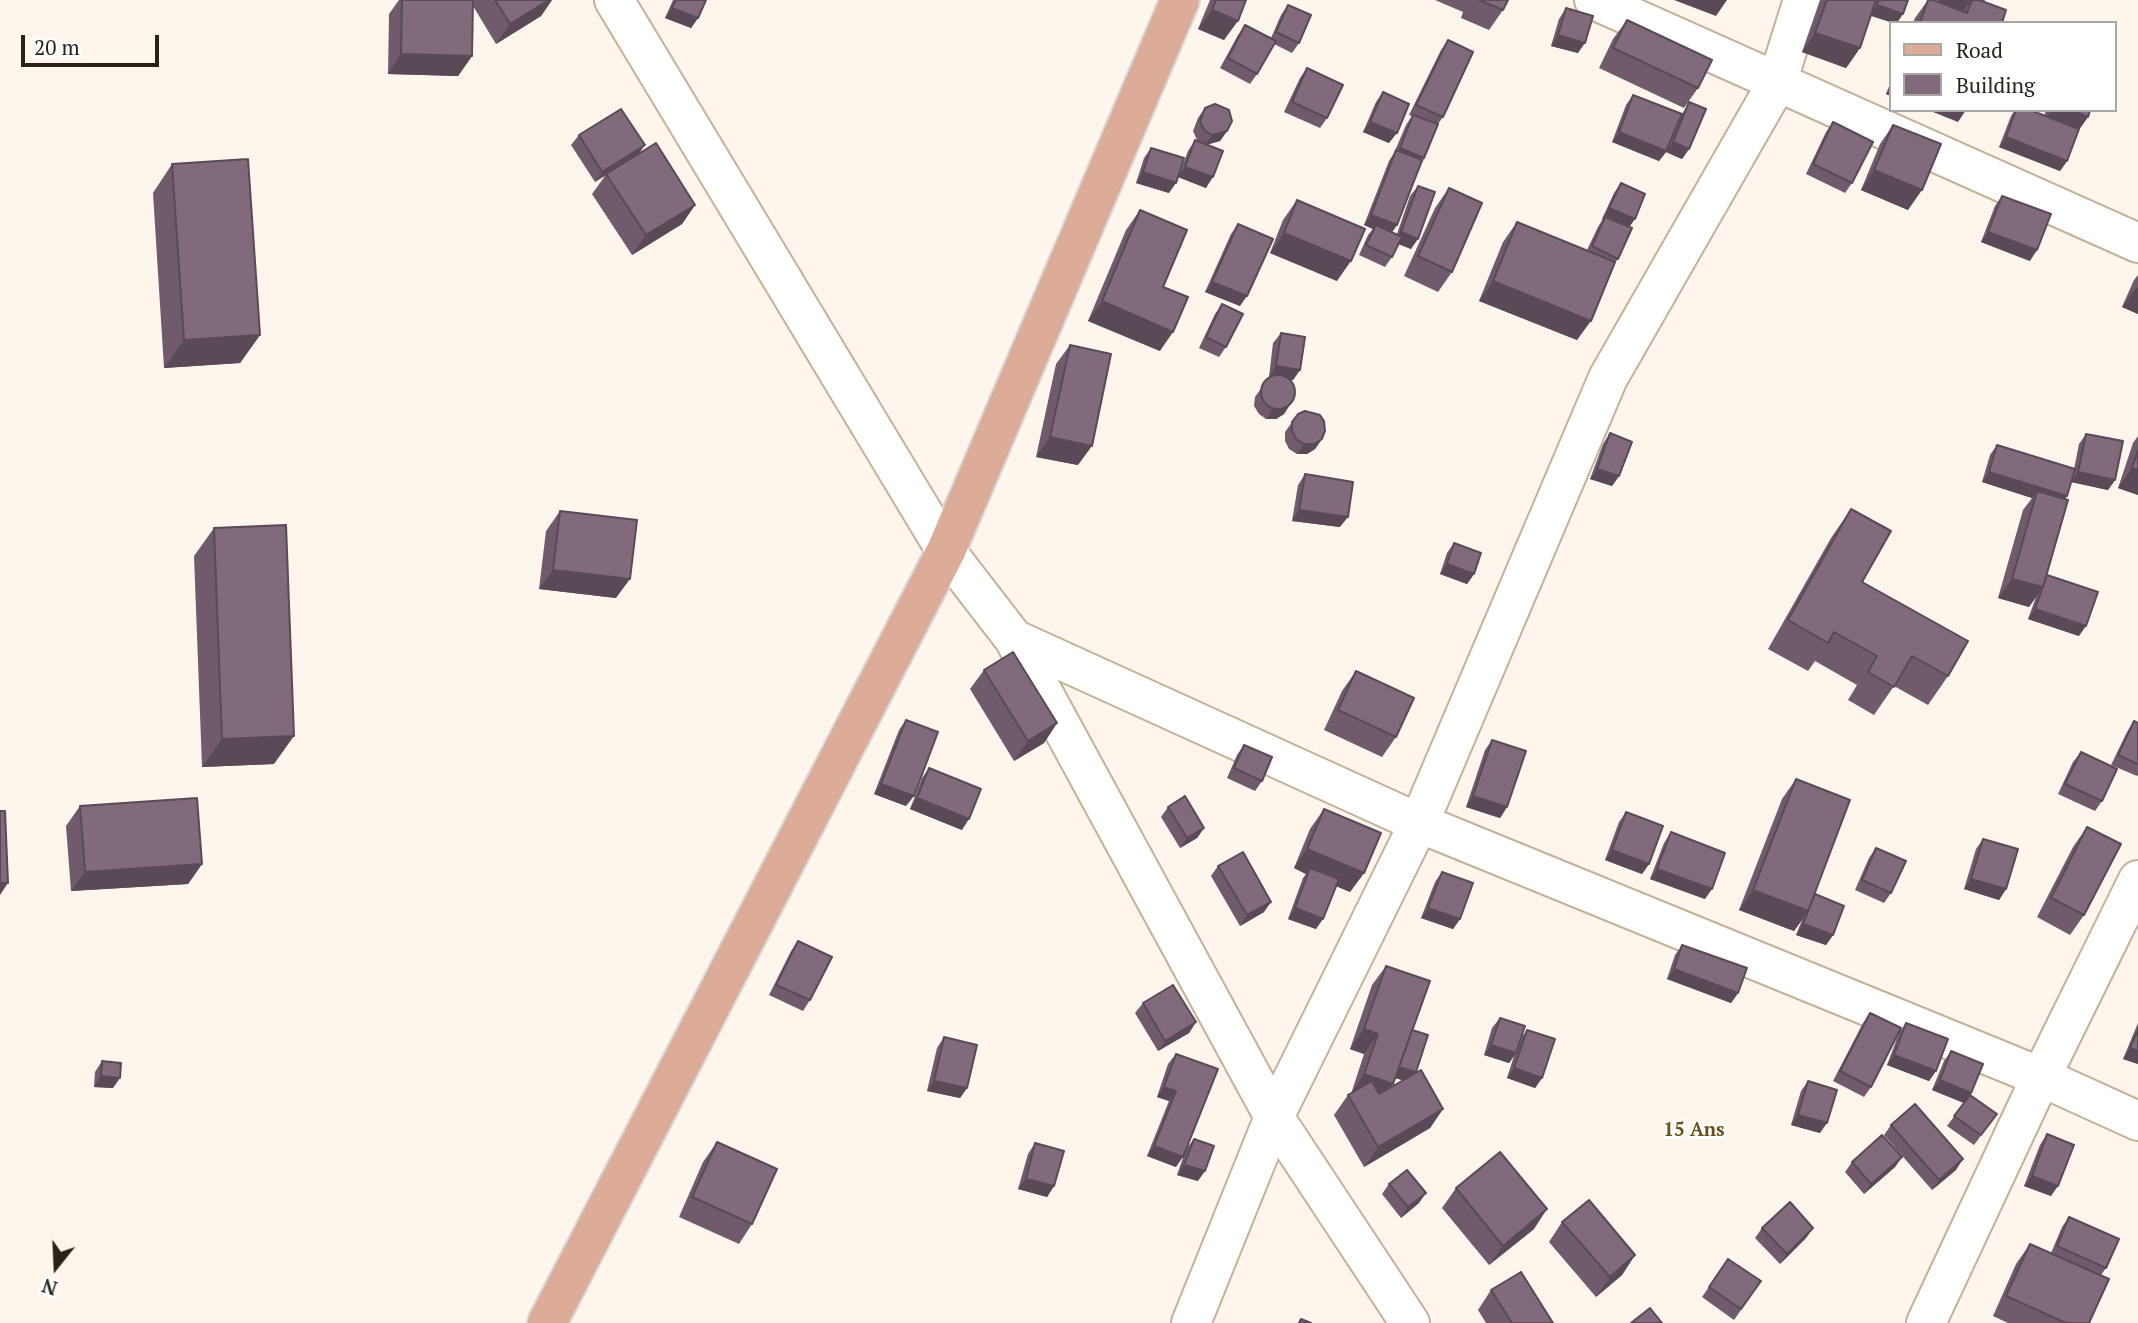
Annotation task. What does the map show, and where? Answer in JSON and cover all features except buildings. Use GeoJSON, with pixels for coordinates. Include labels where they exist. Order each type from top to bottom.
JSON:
{"type":"FeatureCollection","features":[{"type":"Feature","properties":{"kind":"main road"},"geometry":{"type":"LineString","coordinates":[[547,1323],[946,551],[1180,0]]}},
{"type":"Feature","properties":{"kind":"street"},"geometry":{"type":"LineString","coordinates":[[614,0],[946,551],[1014,639],[1273,1117],[1410,1323]]}},
{"type":"Feature","properties":{"kind":"street"},"geometry":{"type":"LineString","coordinates":[[1594,0],[2138,243]]}},
{"type":"Feature","properties":{"kind":"street"},"geometry":{"type":"LineString","coordinates":[[1191,1323],[1273,1117],[1419,823],[1608,378],[1777,83],[1803,0]]}},
{"type":"Feature","properties":{"kind":"street"},"geometry":{"type":"LineString","coordinates":[[1014,639],[1419,823],[2040,1077],[2138,1121]]}},
{"type":"Feature","properties":{"kind":"street"},"geometry":{"type":"LineString","coordinates":[[1926,1323],[2040,1077],[2138,880]]}},
{"type":"Feature","properties":{"kind":"district","name":"15 Ans"},"geometry":{"type":"Point","coordinates":[1694,1131]}}]}
